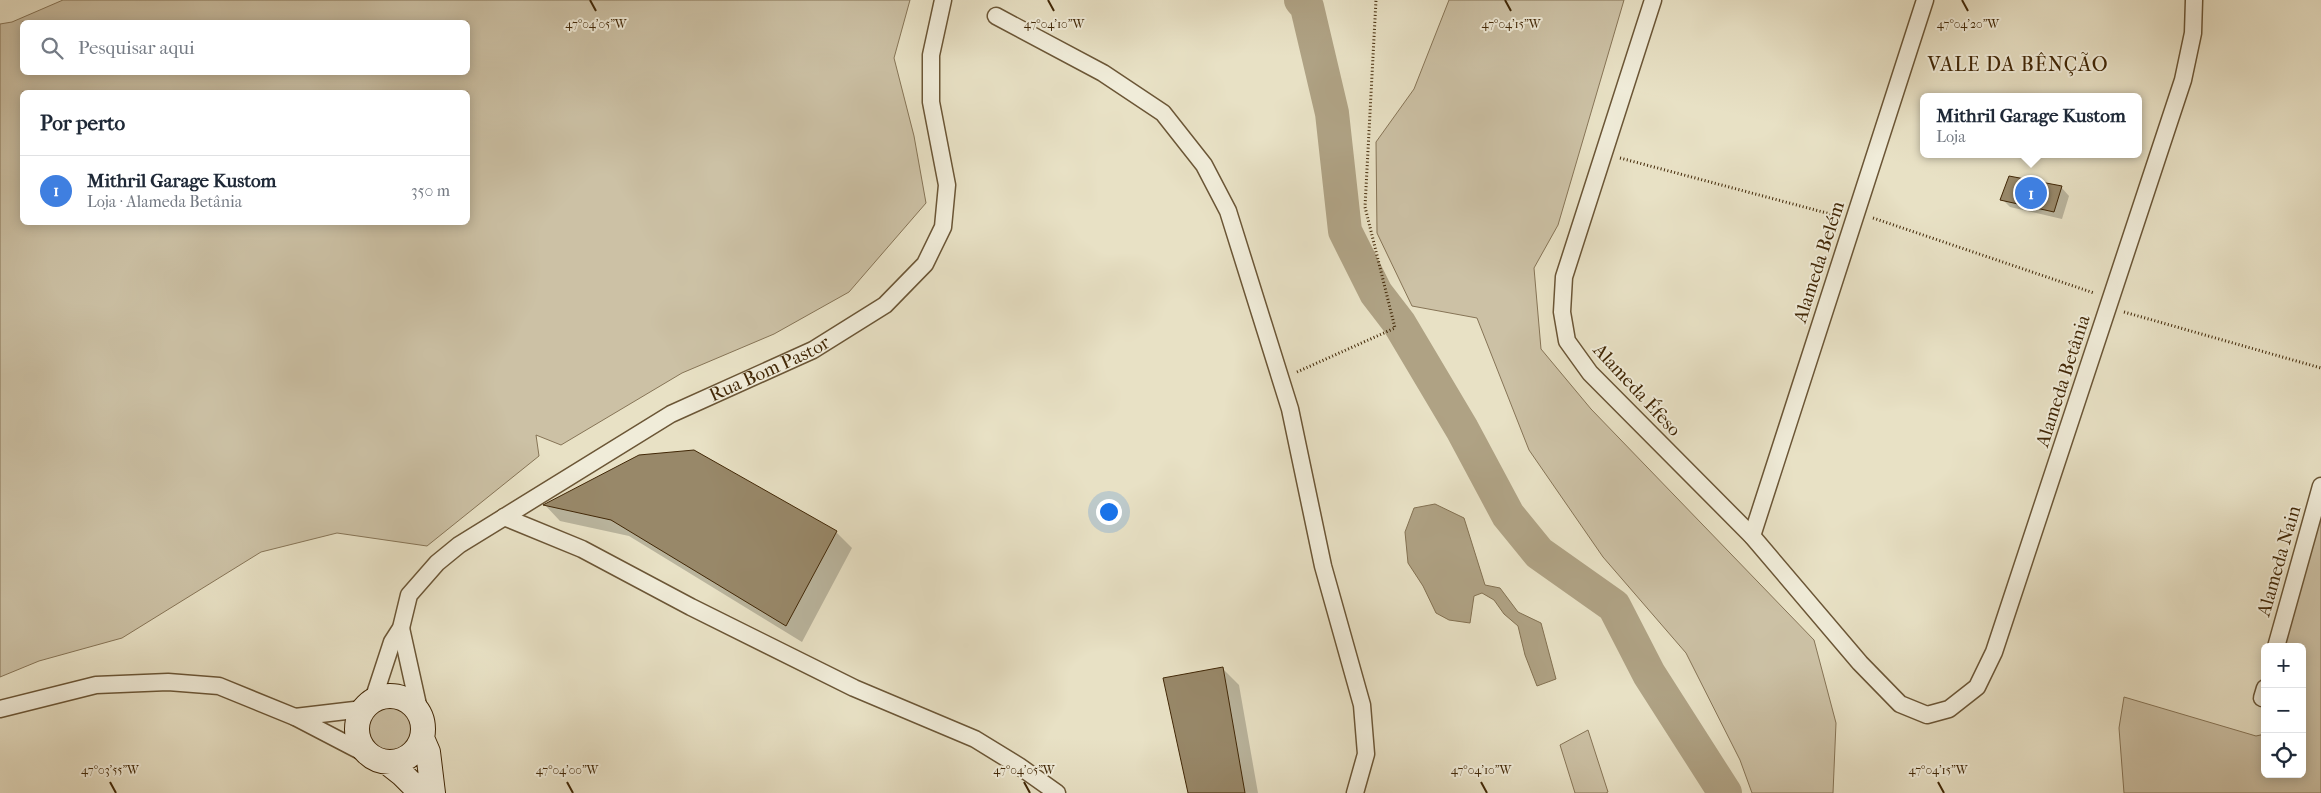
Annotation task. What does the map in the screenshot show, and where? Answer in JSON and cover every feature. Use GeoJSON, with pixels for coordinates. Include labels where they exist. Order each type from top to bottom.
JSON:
{"type":"FeatureCollection","features":[{"type":"Feature","properties":{"kind":"street","name":"Rua Bom Pastor"},"geometry":{"type":"LineString","coordinates":[[368,704],[392,642],[401,628],[409,595],[437,563],[460,546],[670,414],[813,350],[885,305],[925,264],[943,228],[947,185],[931,102],[931,55],[943,0]]}},
{"type":"Feature","properties":{"kind":"street","name":"Alameda Éfeso"},"geometry":{"type":"LineString","coordinates":[[1653,0],[1564,277],[1562,312],[1567,341],[1590,373],[1752,536],[1860,663],[1900,704]]}},
{"type":"Feature","properties":{"kind":"street","name":"Alameda Belém"},"geometry":{"type":"LineString","coordinates":[[1752,536],[1925,0]]}},
{"type":"Feature","properties":{"kind":"street","name":"Alameda Betânia"},"geometry":{"type":"LineString","coordinates":[[1900,704],[1927,715],[1950,709],[1977,687],[1994,652],[2182,80],[2193,33],[2194,0]]}},
{"type":"Feature","properties":{"kind":"street"},"geometry":{"type":"LineString","coordinates":[[996,16],[1103,73],[1163,113],[1204,165],[1228,211],[1290,409],[1323,566],[1362,705],[1366,754],[1354,793]]}},
{"type":"Feature","properties":{"kind":"street","name":"Alameda Nain"},"geometry":{"type":"LineString","coordinates":[[2277,643],[2321,486]]}},
{"type":"Feature","properties":{"kind":"street"},"geometry":{"type":"LineString","coordinates":[[504,518],[582,549],[691,607],[854,688],[974,739],[1019,766],[1058,793]]}},
{"type":"Feature","properties":{"kind":"street","name":"Rua Bom Pastor"},"geometry":{"type":"LineString","coordinates":[[401,628],[420,714]]}},
{"type":"Feature","properties":{"kind":"street"},"geometry":{"type":"LineString","coordinates":[[0,709],[96,685],[168,682],[219,686],[295,717],[378,759],[399,761],[409,756],[417,748],[422,738],[423,726],[420,714],[412,704],[400,697],[386,696],[368,704],[295,717]]}},
{"type":"Feature","properties":{"kind":"street"},"geometry":{"type":"LineString","coordinates":[[368,704],[357,721],[357,734],[361,747],[402,774],[421,793]]}},
{"type":"Feature","properties":{"kind":"street"},"geometry":{"type":"LineString","coordinates":[[422,738],[428,752],[432,793]]}},
{"type":"Feature","properties":{"kind":"path"},"geometry":{"type":"LineString","coordinates":[[1281,379],[1395,328],[1365,207],[1376,0]]}},
{"type":"Feature","properties":{"kind":"path"},"geometry":{"type":"LineString","coordinates":[[1604,154],[1855,216],[2110,303],[2321,368]]}},
{"type":"Feature","properties":{"kind":"shaded area"},"geometry":{"type":"Polygon","coordinates":[[[63,0],[910,0],[894,58],[914,136],[926,203],[849,292],[774,334],[682,373],[561,445],[536,435],[539,456],[427,546],[337,533],[261,552],[122,638],[39,661],[0,677],[0,24],[12,22],[63,0]]]}},
{"type":"Feature","properties":{"kind":"shaded area"},"geometry":{"type":"Polygon","coordinates":[[[1449,0],[1624,0],[1558,225],[1534,268],[1541,349],[1591,409],[1814,640],[1836,723],[1833,793],[1752,793],[1740,760],[1686,653],[1603,557],[1529,450],[1477,318],[1412,306],[1377,233],[1376,142],[1414,89],[1449,0]]]}},
{"type":"Feature","properties":{"kind":"shaded area"},"geometry":{"type":"Polygon","coordinates":[[[1435,504],[1464,518],[1485,585],[1500,588],[1518,612],[1541,623],[1556,679],[1537,686],[1525,655],[1518,626],[1504,614],[1494,600],[1482,593],[1474,596],[1470,623],[1449,620],[1436,613],[1423,586],[1408,563],[1405,532],[1414,508],[1435,504]]]}},
{"type":"Feature","properties":{"kind":"shaded area"},"geometry":{"type":"Polygon","coordinates":[[[2321,510],[2321,793],[2124,793],[2119,728],[2124,697],[2256,736],[2261,735],[2261,778],[2306,778],[2306,643],[2286,643],[2286,620],[2321,510]]]}},
{"type":"Feature","properties":{"kind":"shaded area"},"geometry":{"type":"Polygon","coordinates":[[[390,707],[402,711],[408,717],[412,729],[408,741],[402,747],[390,751],[378,747],[372,741],[368,729],[372,717],[378,711],[390,707]]]}},
{"type":"Feature","properties":{"kind":"shaded area"},"geometry":{"type":"Polygon","coordinates":[[[1588,730],[1608,792],[1606,793],[1575,793],[1560,745],[1588,730]]]}},
{"type":"Feature","properties":{"kind":"building"},"geometry":{"type":"Polygon","coordinates":[[[2009,176],[2062,186],[2054,212],[2000,200],[2009,176]]]}},
{"type":"Feature","properties":{"kind":"building"},"geometry":{"type":"Polygon","coordinates":[[[694,450],[837,531],[786,626],[611,520],[543,505],[639,455],[694,450]]]}},
{"type":"Feature","properties":{"kind":"building"},"geometry":{"type":"Polygon","coordinates":[[[1223,667],[1245,793],[1188,793],[1163,678],[1223,667]]]}},
{"type":"Feature","properties":{"kind":"waterway"},"geometry":{"type":"LineString","coordinates":[[1301,0],[1307,7],[1332,113],[1345,231],[1376,293],[1399,323],[1462,429],[1508,515],[1539,553],[1614,606],[1649,674],[1725,793]]}},
{"type":"Feature","properties":{"kind":"place","name":"Mithril Garage Kustom"},"geometry":{"type":"Point","coordinates":[2031,193]}},
{"type":"Feature","properties":{"kind":"district","name":"VALE DA BÊNÇÃO"},"geometry":{"type":"Point","coordinates":[2018,64]}}]}
